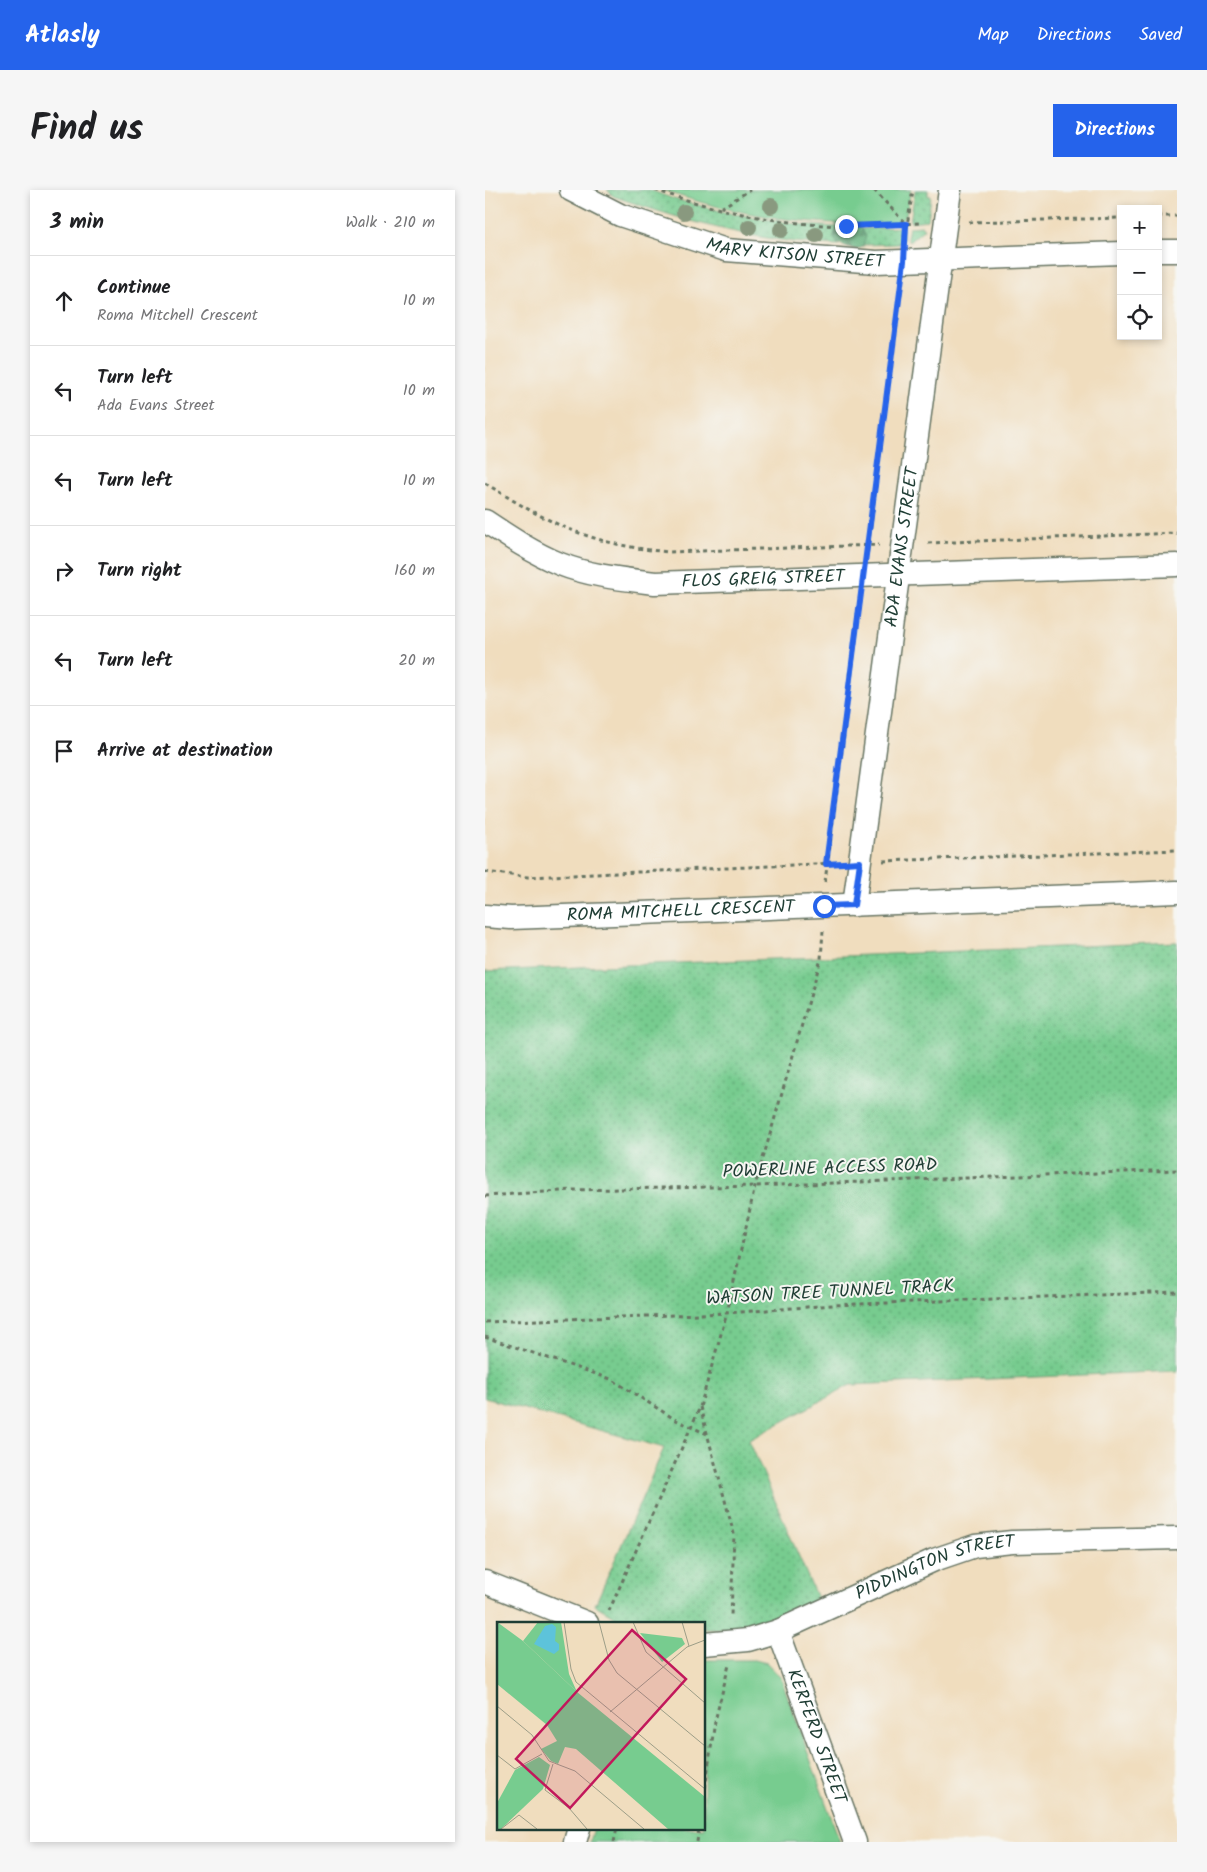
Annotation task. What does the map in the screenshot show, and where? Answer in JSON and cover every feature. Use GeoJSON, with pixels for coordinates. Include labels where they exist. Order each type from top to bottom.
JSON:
{"type":"FeatureCollection","features":[{"type":"Feature","properties":{"kind":"street","name":"MARY KITSON STREET"},"geometry":{"type":"LineString","coordinates":[[571,190],[620,215],[726,250],[877,262],[1117,253]]}},
{"type":"Feature","properties":{"kind":"street","name":"ADA EVANS STREET"},"geometry":{"type":"LineString","coordinates":[[854,905],[950,190]]}},
{"type":"Feature","properties":{"kind":"street"},"geometry":{"type":"LineString","coordinates":[[1162,251],[1177,251]]}},
{"type":"Feature","properties":{"kind":"street","name":"FLOS GREIG STREET"},"geometry":{"type":"LineString","coordinates":[[485,521],[517,542],[559,564],[602,576],[655,584],[1177,565]]}},
{"type":"Feature","properties":{"kind":"street","name":"ROMA MITCHELL CRESCENT"},"geometry":{"type":"LineString","coordinates":[[485,916],[511,918],[1177,892]]}},
{"type":"Feature","properties":{"kind":"street","name":"PIDDINGTON STREET"},"geometry":{"type":"LineString","coordinates":[[705,1644],[730,1644],[778,1631],[934,1560],[975,1546],[1012,1542],[1177,1538]]}},
{"type":"Feature","properties":{"kind":"street"},"geometry":{"type":"LineString","coordinates":[[485,1582],[597,1619]]}},
{"type":"Feature","properties":{"kind":"street","name":"KERFERD STREET"},"geometry":{"type":"LineString","coordinates":[[778,1631],[855,1842]]}},
{"type":"Feature","properties":{"kind":"path"},"geometry":{"type":"LineString","coordinates":[[655,190],[720,208],[766,218],[809,224],[887,226],[1117,218]]}},
{"type":"Feature","properties":{"kind":"path"},"geometry":{"type":"LineString","coordinates":[[720,208],[750,190]]}},
{"type":"Feature","properties":{"kind":"path"},"geometry":{"type":"LineString","coordinates":[[874,190],[906,224]]}},
{"type":"Feature","properties":{"kind":"path"},"geometry":{"type":"LineString","coordinates":[[826,864],[904,261],[906,224],[913,190]]}},
{"type":"Feature","properties":{"kind":"path"},"geometry":{"type":"LineString","coordinates":[[1162,216],[1177,216]]}},
{"type":"Feature","properties":{"kind":"path"},"geometry":{"type":"LineString","coordinates":[[485,483],[552,524],[582,536],[639,549],[669,552]]}},
{"type":"Feature","properties":{"kind":"path"},"geometry":{"type":"LineString","coordinates":[[485,872],[528,877],[1177,850]]}},
{"type":"Feature","properties":{"kind":"path"},"geometry":{"type":"LineString","coordinates":[[597,1619],[700,1407],[727,1313],[755,1186],[821,959]]}},
{"type":"Feature","properties":{"kind":"path","name":"POWERLINE ACCESS ROAD"},"geometry":{"type":"LineString","coordinates":[[485,1196],[574,1190],[755,1186],[1177,1170]]}},
{"type":"Feature","properties":{"kind":"path","name":"WATSON TREE TUNNEL TRACK"},"geometry":{"type":"LineString","coordinates":[[485,1322],[727,1313],[833,1305],[1177,1292]]}},
{"type":"Feature","properties":{"kind":"path"},"geometry":{"type":"LineString","coordinates":[[485,1337],[611,1379],[691,1427],[707,1434]]}},
{"type":"Feature","properties":{"kind":"path"},"geometry":{"type":"LineString","coordinates":[[700,1407],[734,1534],[729,1666],[715,1721],[705,1789]]}},
{"type":"Feature","properties":{"kind":"green space"},"geometry":{"type":"Polygon","coordinates":[[[607,190],[650,190],[674,199],[729,213],[796,224],[837,227],[834,236],[839,245],[781,240],[725,230],[613,196],[607,190]]]}},
{"type":"Feature","properties":{"kind":"green space"},"geometry":{"type":"Polygon","coordinates":[[[662,190],[911,190],[906,215],[899,223],[869,224],[779,218],[719,207],[662,190]]]}},
{"type":"Feature","properties":{"kind":"green space"},"geometry":{"type":"Polygon","coordinates":[[[915,190],[928,190],[928,196],[931,196],[928,220],[910,222],[915,190]]]}},
{"type":"Feature","properties":{"kind":"green space"},"geometry":{"type":"Polygon","coordinates":[[[833,221],[863,222],[859,224],[866,236],[863,247],[856,250],[837,243],[834,236],[837,226],[833,221]]]}},
{"type":"Feature","properties":{"kind":"green space"},"geometry":{"type":"Polygon","coordinates":[[[922,226],[924,229],[909,242],[907,238],[909,227],[922,226]]]}},
{"type":"Feature","properties":{"kind":"green space"},"geometry":{"type":"Polygon","coordinates":[[[903,227],[903,239],[899,244],[863,245],[865,236],[861,229],[903,227]]]}},
{"type":"Feature","properties":{"kind":"green space"},"geometry":{"type":"Polygon","coordinates":[[[1177,942],[1177,1371],[850,1385],[749,1440],[819,1603],[748,1630],[705,1629],[705,1622],[624,1622],[595,1605],[664,1448],[485,1398],[485,971],[1177,942]]]}},
{"type":"Feature","properties":{"kind":"green space"},"geometry":{"type":"Polygon","coordinates":[[[705,1660],[755,1660],[767,1663],[781,1678],[840,1842],[590,1842],[593,1830],[705,1830],[705,1660]]]}},
{"type":"Feature","properties":{"kind":"route"},"geometry":{"type":"LineString","coordinates":[[824,906],[854,905],[860,862],[826,864],[904,261],[906,224],[846,226]]}}]}
